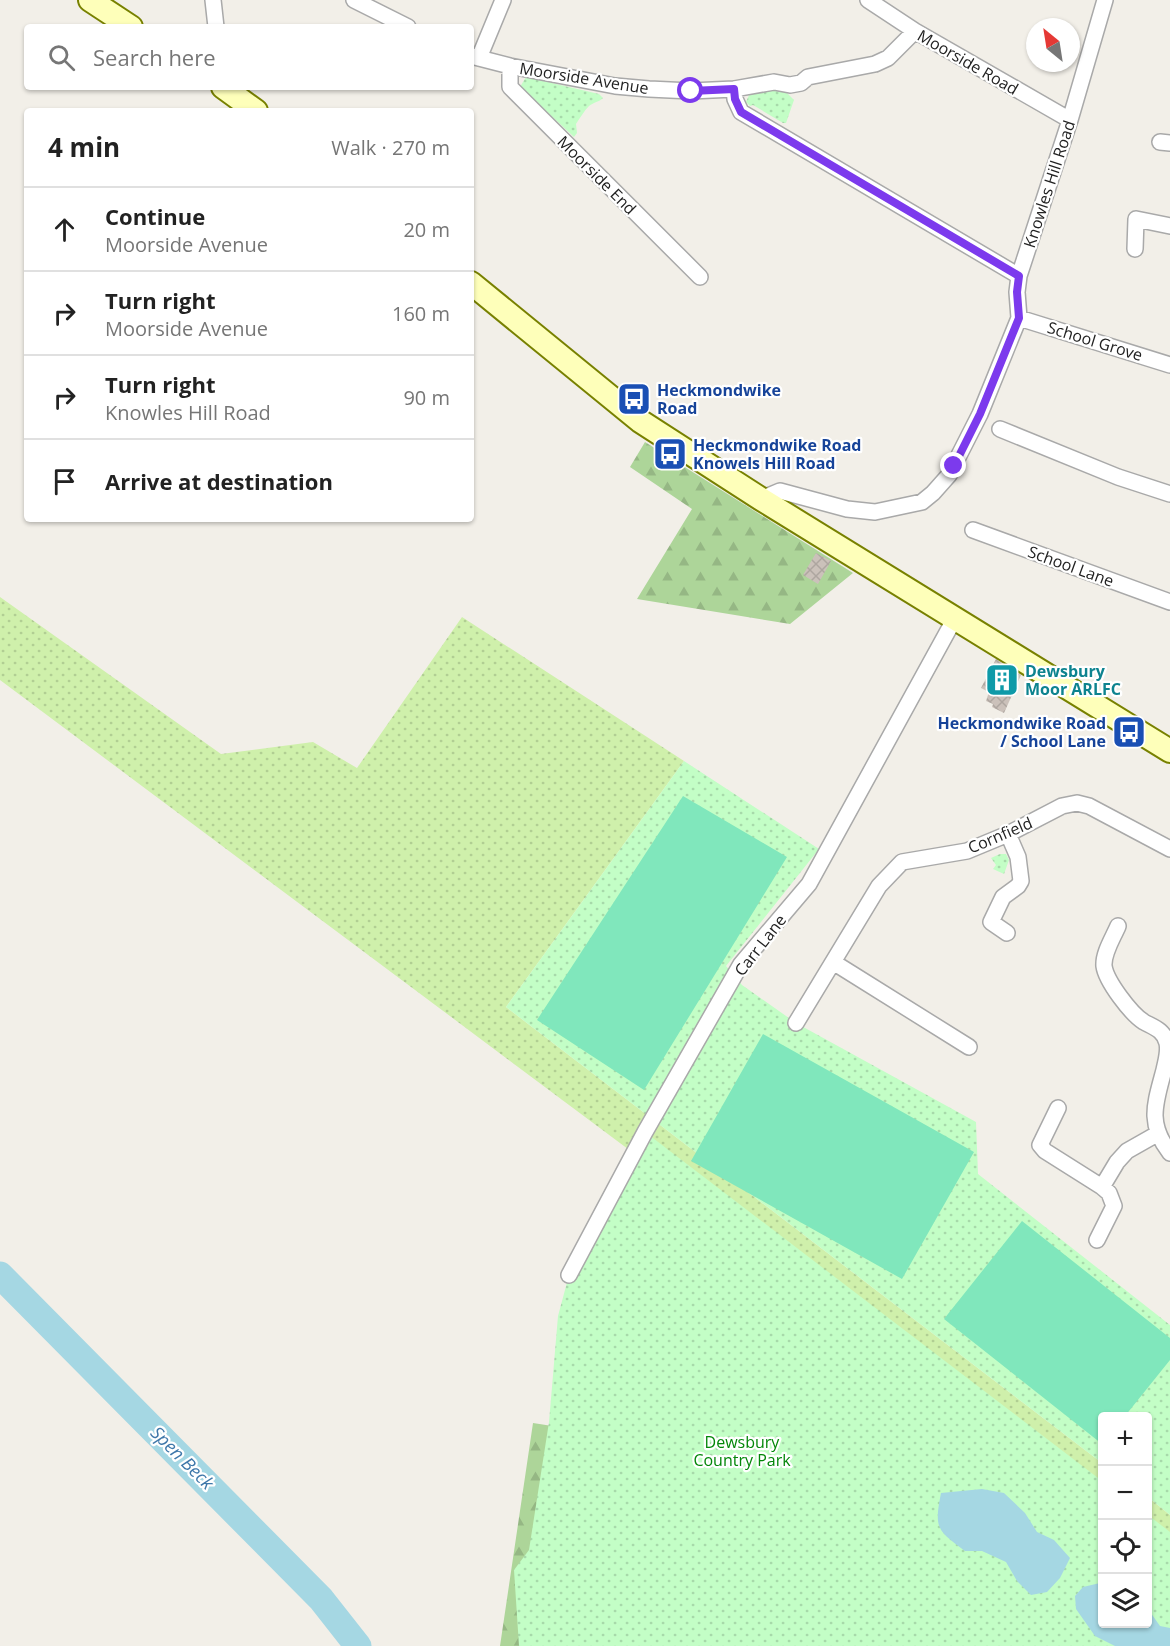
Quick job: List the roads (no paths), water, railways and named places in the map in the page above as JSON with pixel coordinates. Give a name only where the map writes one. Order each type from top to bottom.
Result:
[{"type":"main road","points":[[90,0],[126,24]]},
{"type":"main road","points":[[229,90],[252,108]]},
{"type":"main road","points":[[474,285],[640,421],[760,500],[1170,750]]},
{"type":"street","points":[[213,0],[216,24]]},
{"type":"street","points":[[354,0],[402,24]]},
{"type":"street","points":[[475,57],[503,0]]},
{"type":"street","name":"Moorside Road","points":[[868,0],[915,31],[1070,120]]},
{"type":"street","name":"Knowles Hill Road","points":[[760,500],[780,491],[847,509],[874,512],[922,502],[943,483],[980,414],[1019,318],[1017,292],[1019,276],[1070,120],[1105,0]]},
{"type":"street","name":"Moorside Avenue","points":[[475,57],[615,86],[691,91],[734,89],[774,82],[790,85],[801,83],[808,77],[875,64],[888,58],[915,31]]},
{"type":"street","name":"Moorside End","points":[[510,66],[510,87],[700,278]]},
{"type":"street","points":[[734,89],[735,99],[741,112],[1019,276]]},
{"type":"street","points":[[1135,249],[1136,219],[1170,226]]},
{"type":"street","name":"School Grove","points":[[1019,318],[1167,362]]},
{"type":"street","points":[[1000,429],[1118,477],[1170,494]]},
{"type":"street","name":"School Lane","points":[[972,530],[1170,602]]},
{"type":"street","name":"Carr Lane","points":[[569,1275],[645,1132],[741,964],[809,884],[955,618]]},
{"type":"street","name":"Cornfield","points":[[796,1023],[879,886],[902,862],[967,850],[1008,834],[1062,806],[1077,803],[1089,806],[1170,849]]},
{"type":"street","points":[[1007,933],[991,922],[1003,897],[1021,881],[1018,857],[1008,834]]},
{"type":"street","points":[[1118,926],[1105,956],[1104,965],[1107,976],[1134,1014],[1160,1031],[1166,1040],[1168,1053],[1154,1119],[1157,1134],[1170,1153]]},
{"type":"street","points":[[833,962],[969,1047]]},
{"type":"street","points":[[1058,1108],[1040,1145],[1045,1151],[1109,1193],[1114,1206],[1097,1240]]},
{"type":"street","points":[[1102,1187],[1127,1150],[1157,1134]]},
{"type":"water","points":[[982,1489],[1004,1493],[1025,1513],[1037,1532],[1054,1540],[1070,1558],[1060,1578],[1047,1592],[1031,1595],[1017,1581],[1006,1562],[982,1551],[965,1551],[943,1533],[938,1522],[941,1493]]},
{"type":"water","points":[[1098,1584],[1098,1628],[1152,1628],[1152,1615],[1160,1626],[1170,1628],[1170,1646],[1115,1646],[1095,1636],[1076,1609],[1075,1596],[1083,1587]]},
{"type":"waterway","name":"Spen Beck","points":[[0,1275],[321,1599],[358,1646]]},
{"type":"place","name":"Heckmondwike Road","points":[[634,399]]},
{"type":"place","name":"Heckmondwike Road Knowels Hill Road","points":[[670,454]]},
{"type":"place","name":"Dewsbury Moor ARLFC","points":[[1002,680]]},
{"type":"place","name":"Heckmondwike Road / School Lane","points":[[1129,732]]},
{"type":"park label","name":"Dewsbury Country Park","points":[[742,1451]]}]
